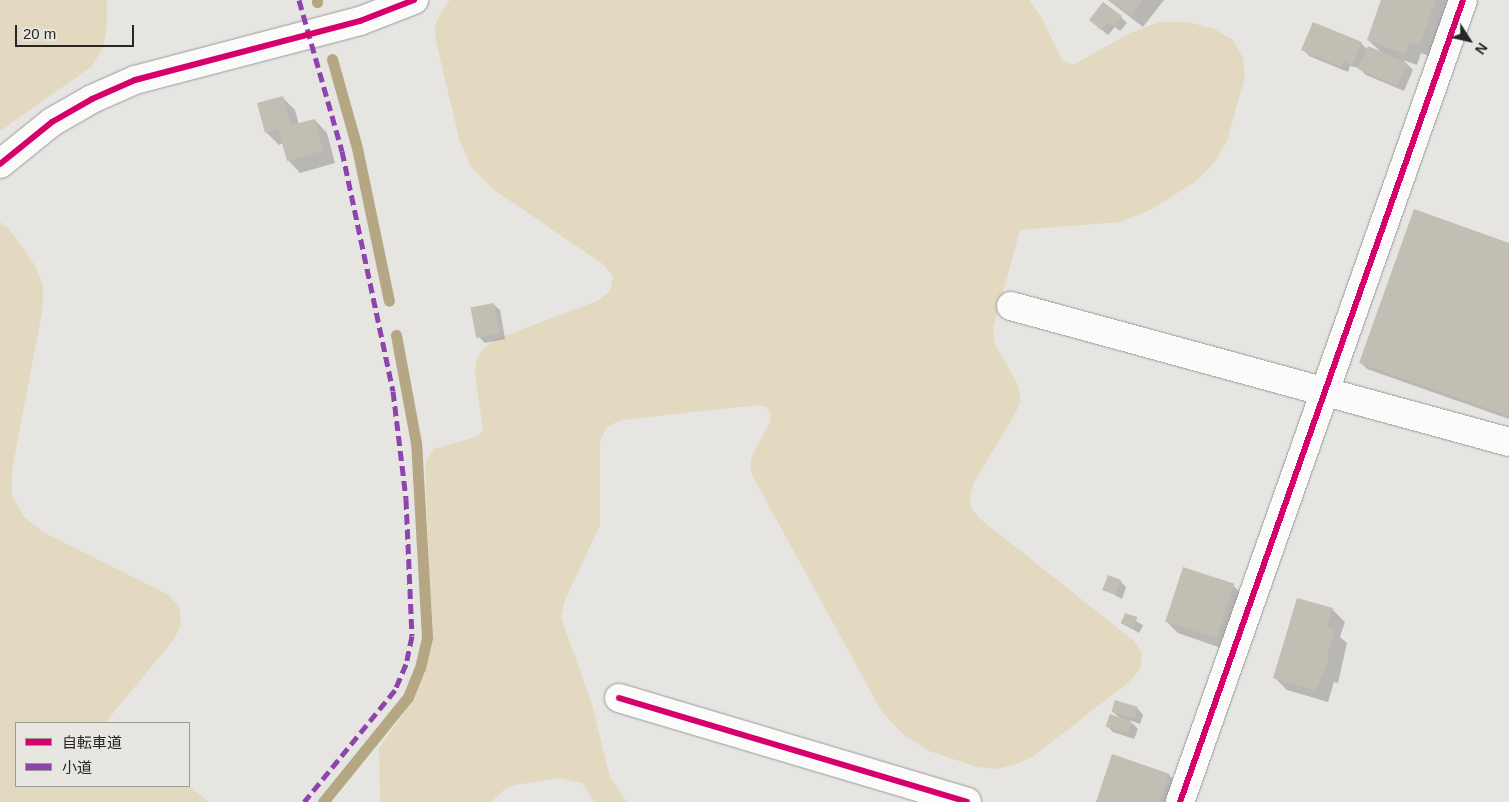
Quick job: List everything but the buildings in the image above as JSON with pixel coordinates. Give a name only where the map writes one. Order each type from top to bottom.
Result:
[{"type":"street","points":[[0,164],[52,122],[92,98],[135,80],[360,21],[414,0]]},
{"type":"street","points":[[1180,802],[1463,0]]},
{"type":"street","points":[[1011,306],[1509,442]]},
{"type":"street","points":[[619,698],[967,802]]},
{"type":"shaded area","points":[[0,0],[107,0],[107,26],[103,48],[91,67],[0,131]]},
{"type":"shaded area","points":[[450,0],[1029,0],[1042,18],[1062,60],[1073,65],[1130,33],[1160,22],[1188,22],[1214,29],[1233,40],[1243,58],[1245,77],[1227,141],[1214,163],[1195,182],[1150,210],[1120,222],[1020,230],[993,328],[995,344],[1018,385],[1021,400],[1015,414],[974,482],[970,495],[972,509],[980,519],[1133,640],[1142,653],[1140,669],[1129,682],[1032,757],[1014,765],[996,769],[977,767],[929,751],[904,735],[882,712],[753,477],[750,467],[752,456],[770,422],[771,414],[766,407],[758,405],[621,420],[606,427],[600,443],[600,525],[565,600],[561,618],[592,704],[610,777],[627,802],[594,802],[582,783],[559,778],[515,785],[505,789],[491,802],[380,802],[379,748],[413,700],[426,670],[432,638],[425,466],[428,457],[434,449],[478,436],[483,429],[475,374],[476,361],[483,349],[494,340],[597,301],[610,291],[613,276],[603,264],[494,190],[471,167],[459,139],[436,41],[435,26],[441,12]]},
{"type":"shaded area","points":[[0,222],[9,229],[34,264],[43,285],[43,307],[12,470],[12,495],[24,517],[43,532],[167,594],[179,606],[181,623],[175,638],[106,722],[15,722],[15,787],[190,786],[208,802],[0,802]]},
{"type":"waterway","points":[[332,59],[357,148],[389,301]]},
{"type":"waterway","points":[[323,802],[408,697],[420,668],[427,637],[416,443],[396,335]]},
{"type":"marked path","points":[[299,0],[342,151],[393,391],[406,499],[412,636],[406,664],[395,690],[304,802]]},
{"type":"cycle path","points":[[0,164],[52,122],[92,99],[135,80],[360,21],[414,0]]},
{"type":"cycle path","points":[[1180,802],[1463,0]]},
{"type":"cycle path","points":[[619,698],[967,802]]}]
